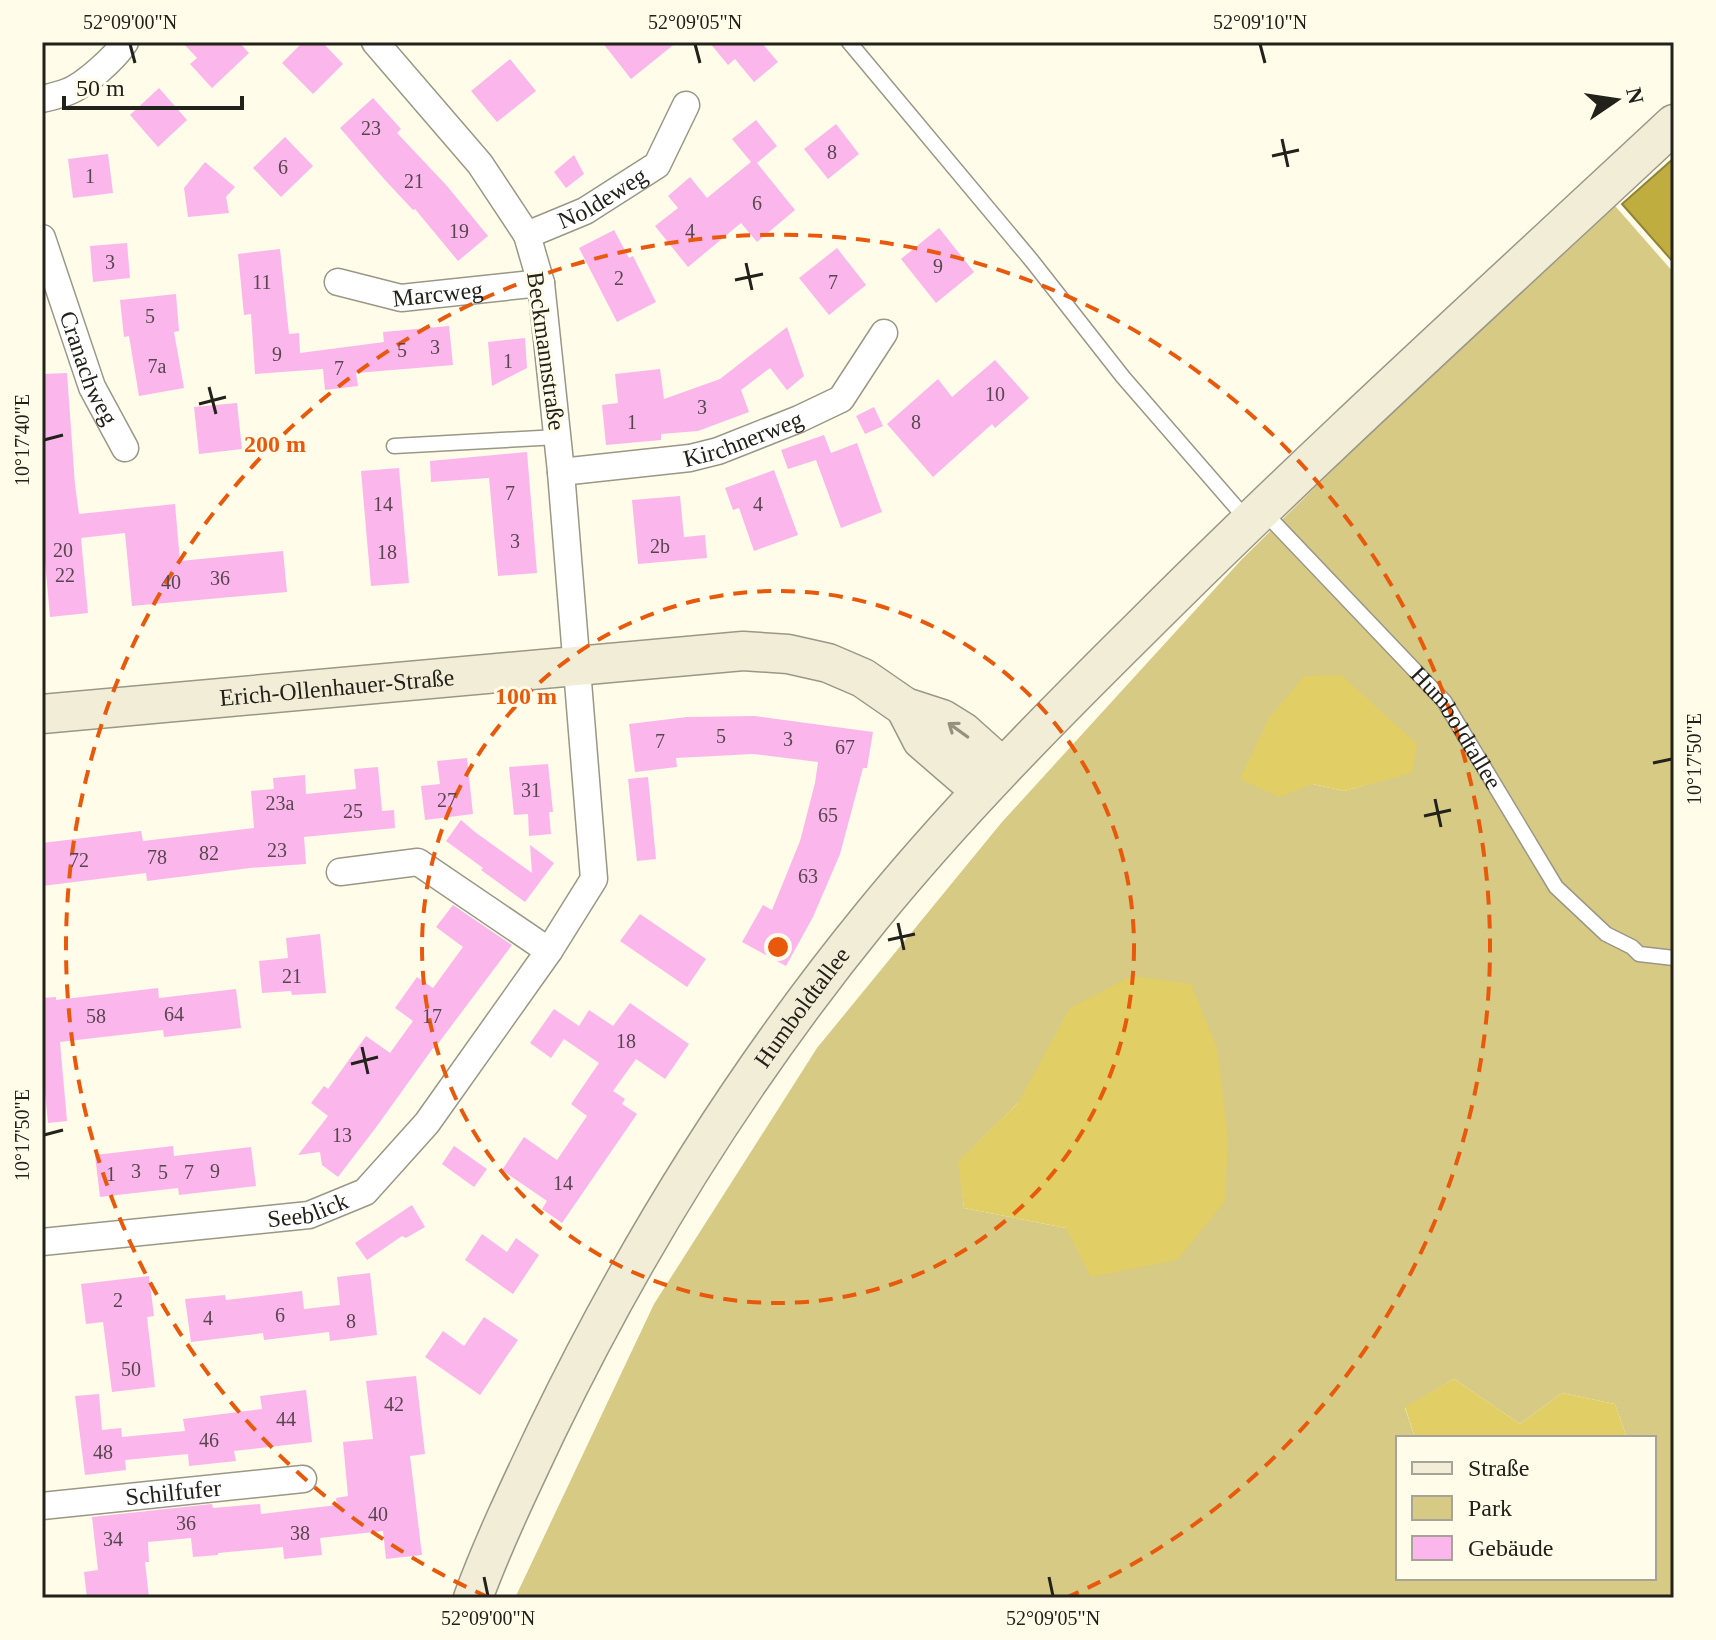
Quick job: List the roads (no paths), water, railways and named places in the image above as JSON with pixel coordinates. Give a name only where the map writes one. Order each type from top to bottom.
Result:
[{"type":"street","points":[[42,99],[70,92],[97,71],[125,42]]},
{"type":"street","name":"Beckmannstraße","points":[[375,42],[480,164],[527,235],[541,283],[578,665]]},
{"type":"street","name":"Noldeweg","points":[[527,235],[585,211],[657,165],[686,105]]},
{"type":"street","name":"Humboldtallee","points":[[473,1598],[528,1471],[580,1363],[625,1280],[708,1143],[794,1017],[870,919],[992,779],[1254,515],[1674,124]]},
{"type":"street","name":"Cranachweg","points":[[42,238],[92,387],[125,448]]},
{"type":"street","name":"Marcweg","points":[[338,282],[401,298],[541,283]]},
{"type":"street","name":"Kirchnerweg","points":[[561,472],[690,458],[718,451],[799,419],[841,399],[884,333]]},
{"type":"street","name":"Erich-Ollenhauer-Straße","points":[[42,714],[743,651],[788,654],[828,663],[863,678],[905,707],[922,740],[992,779]]},
{"type":"street","name":"Seeblick","points":[[42,1242],[309,1215],[365,1192],[427,1123],[549,951],[594,879],[578,665]]},
{"type":"street","points":[[340,872],[418,862],[549,951]]},
{"type":"street","name":"Schilfufer","points":[[42,1506],[303,1479]]},
{"type":"lane","points":[[849,42],[1032,261],[1123,377],[1254,515]]},
{"type":"lane","points":[[394,446],[558,437]]},
{"type":"lane","name":"Humboldtallee","points":[[1254,515],[1444,701],[1556,887],[1606,934],[1639,954],[1674,958]]}]
